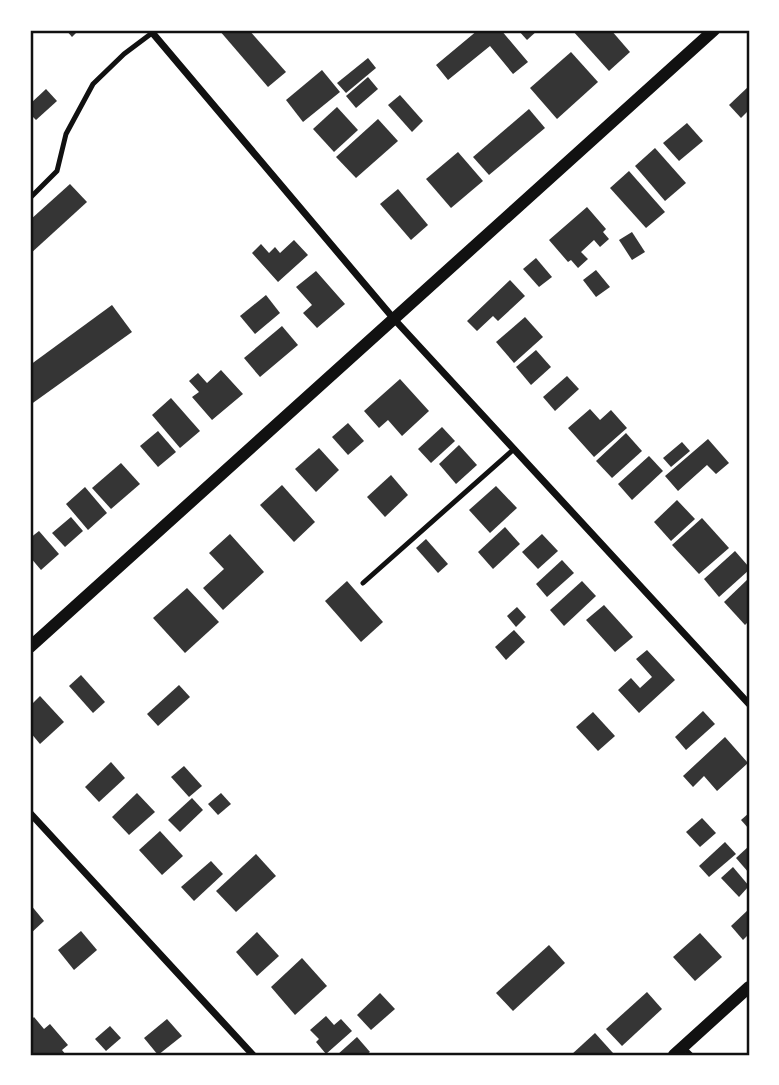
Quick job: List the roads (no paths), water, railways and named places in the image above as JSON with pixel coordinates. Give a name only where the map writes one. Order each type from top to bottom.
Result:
[{"type":"street","points":[[30,647],[714,30]]},
{"type":"street","points":[[151,31],[394,319],[749,704]]},
{"type":"street","points":[[30,813],[253,1055]]},
{"type":"street","points":[[683,1052],[749,987]]},
{"type":"lane","points":[[30,198],[57,171],[66,134],[93,84],[151,31]]},
{"type":"lane","points":[[363,583],[514,449]]}]
